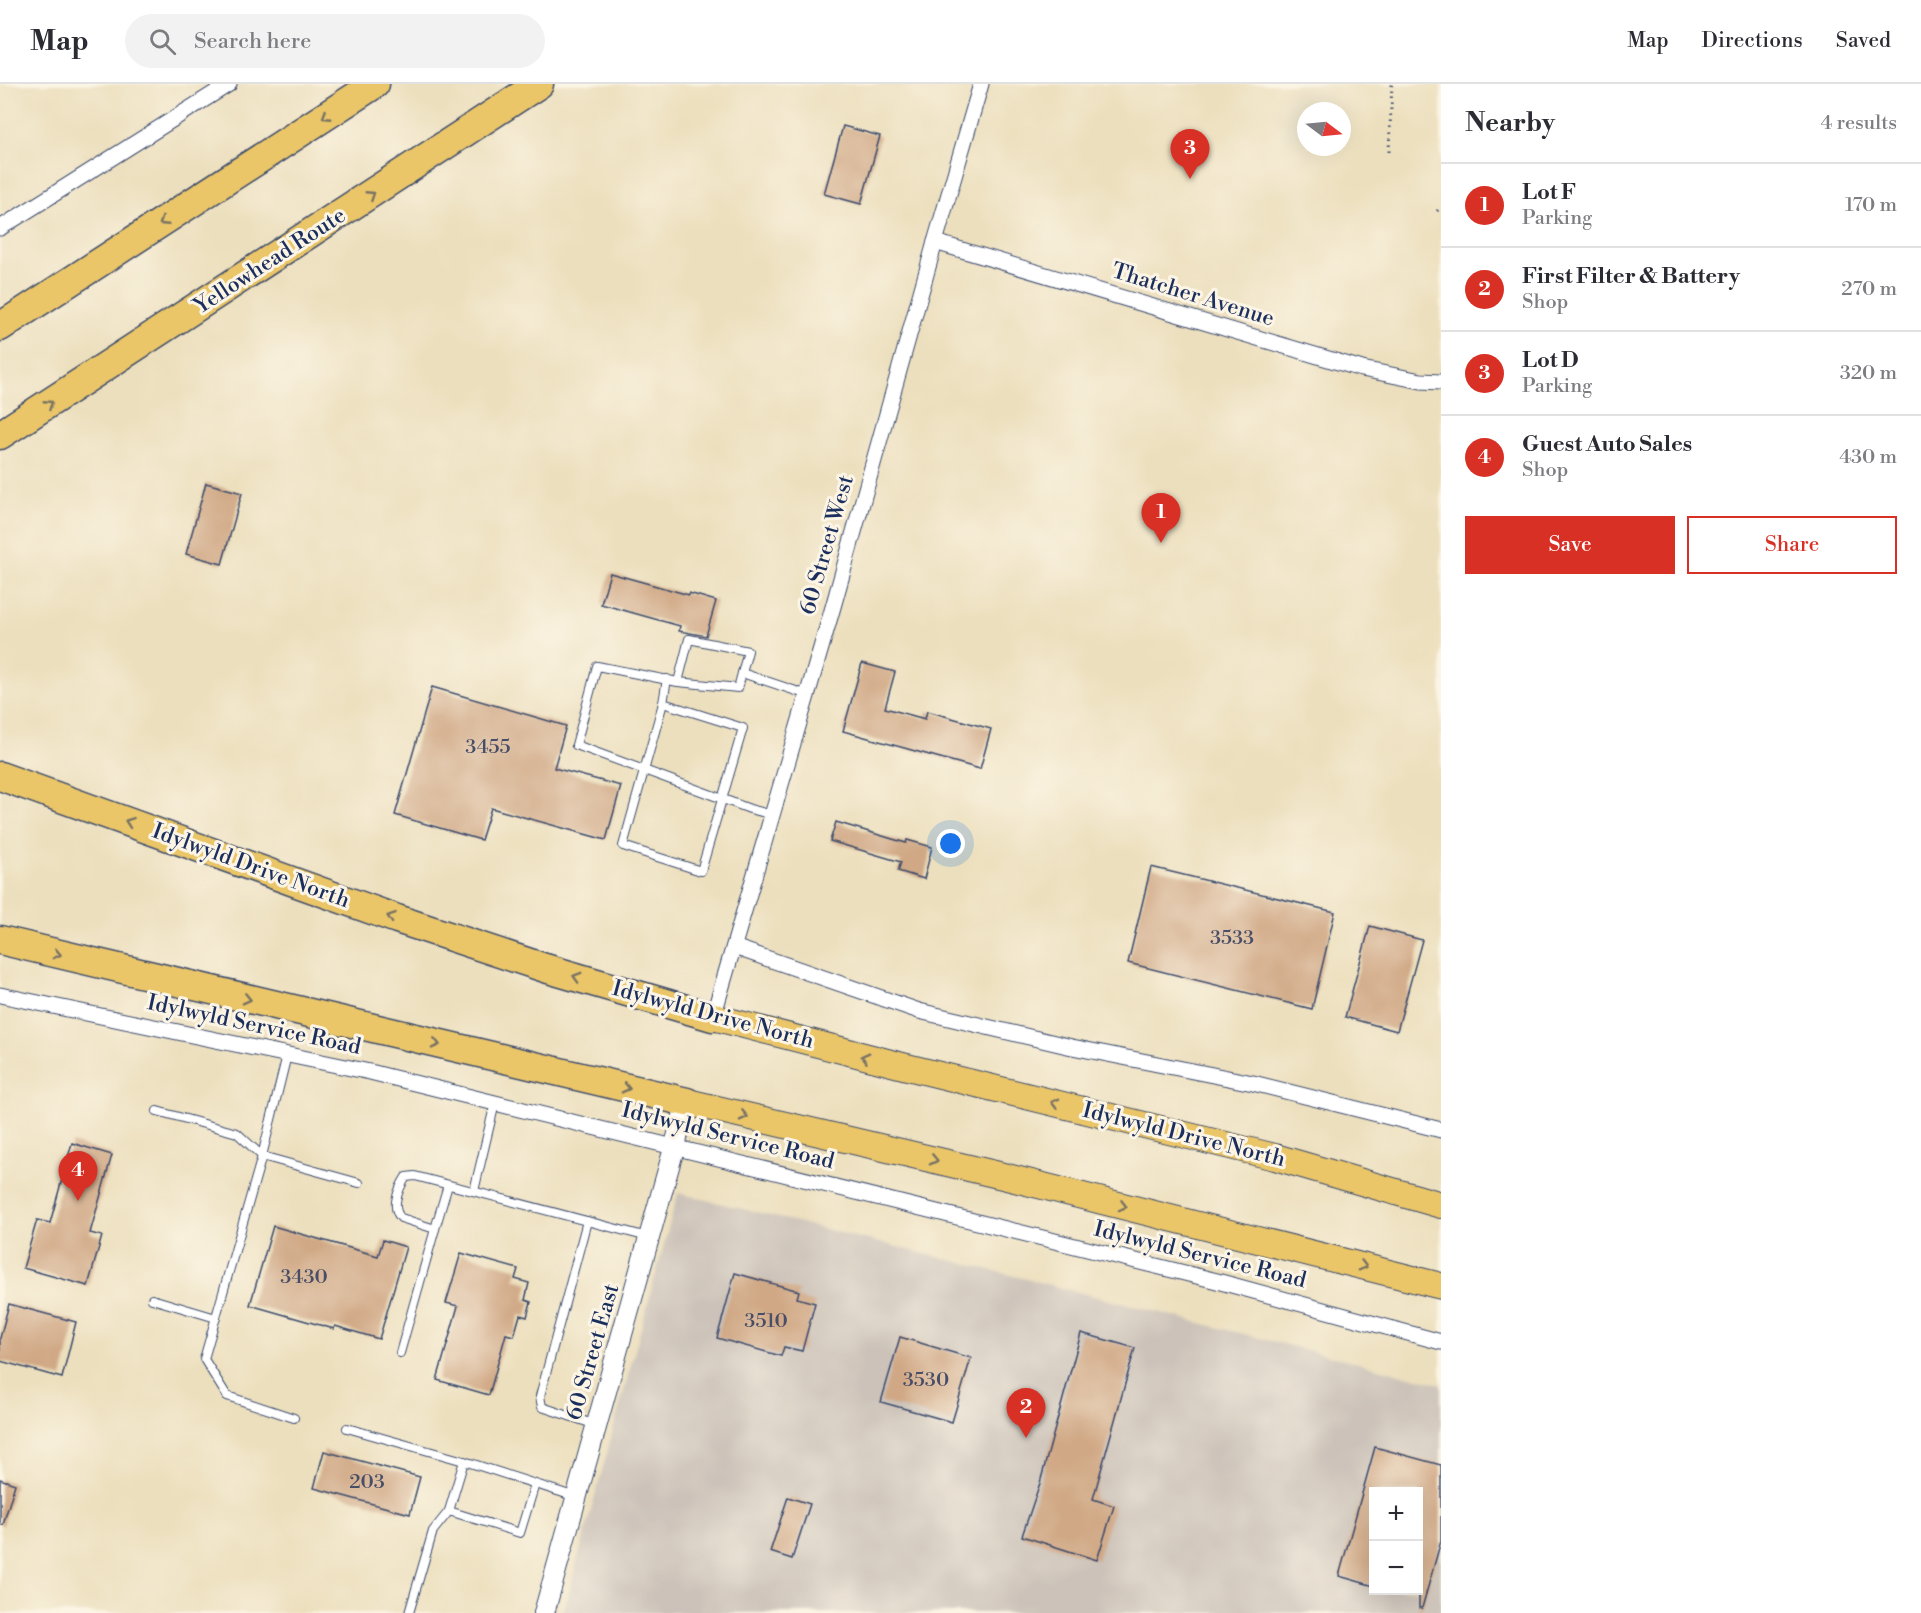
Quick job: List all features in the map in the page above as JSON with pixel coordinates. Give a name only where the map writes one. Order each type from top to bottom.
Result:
[{"type":"highway","points":[[0,327],[375,84]]},
{"type":"highway","name":"Yellowhead Route","points":[[0,435],[539,84]]},
{"type":"highway","name":"Idylwyld Drive North","points":[[0,776],[397,919],[545,968],[713,1017],[1275,1157],[1441,1205]]},
{"type":"highway","points":[[0,940],[1014,1179],[1441,1286]]},
{"type":"highway","points":[[1275,1157],[1441,1192]]},
{"type":"street","points":[[0,228],[229,84]]},
{"type":"street","name":"60 Street West","points":[[713,1017],[808,695],[981,84]]},
{"type":"street","name":"Thatcher Avenue","points":[[935,242],[1362,369],[1421,381],[1441,382]]},
{"type":"street","points":[[734,948],[919,1011],[1072,1047],[1275,1088],[1441,1130]]},
{"type":"street","name":"Idylwyld Service Road","points":[[0,995],[287,1055],[495,1103],[1217,1281],[1441,1341]]},
{"type":"street","name":"60 Street East","points":[[544,1613],[687,1102]]},
{"type":"lane","points":[[678,682],[688,639],[748,651],[738,688],[678,682],[597,666],[576,745],[773,816]]},
{"type":"lane","points":[[742,673],[808,695]]},
{"type":"lane","points":[[663,703],[743,728],[701,871],[623,846],[668,680]]},
{"type":"lane","points":[[287,1055],[262,1156],[204,1359],[227,1396],[294,1418]]},
{"type":"lane","points":[[474,1191],[495,1103]]},
{"type":"lane","points":[[157,1111],[237,1133],[262,1156],[359,1183]]},
{"type":"lane","points":[[435,1228],[401,1218],[396,1214],[395,1207],[401,1185],[406,1177],[415,1176],[649,1238]]},
{"type":"lane","points":[[400,1353],[448,1185]]},
{"type":"lane","points":[[587,1221],[540,1396],[542,1407],[597,1425]]},
{"type":"lane","points":[[152,1299],[216,1318]]},
{"type":"lane","points":[[347,1428],[464,1461],[577,1498]]},
{"type":"lane","points":[[409,1613],[433,1531],[449,1511],[464,1461]]},
{"type":"lane","points":[[449,1511],[520,1533],[535,1484]]},
{"type":"path","points":[[1389,152],[1392,84]]},
{"type":"path","points":[[1437,211],[1441,207]]},
{"type":"shaded area","points":[[678,1193],[1441,1384],[1441,1613],[563,1613]]},
{"type":"building","points":[[843,126],[880,136],[861,204],[824,194]]},
{"type":"building","points":[[206,483],[242,493],[222,564],[186,554]]},
{"type":"building","points":[[610,573],[716,601],[706,636],[679,631],[680,626],[601,604]]},
{"type":"building","points":[[862,663],[895,672],[885,708],[925,719],[927,711],[991,729],[980,769],[843,731]]},
{"type":"building","points":[[432,687],[566,726],[554,768],[621,786],[606,840],[491,808],[481,840],[395,815]]},
{"type":"building","points":[[836,822],[906,843],[907,840],[932,847],[924,879],[898,871],[901,862],[830,841]]},
{"type":"building","points":[[1151,867],[1335,912],[1312,1009],[1128,963]]},
{"type":"building","points":[[1370,926],[1422,940],[1397,1031],[1345,1017]]},
{"type":"building","points":[[72,1143],[112,1155],[90,1233],[102,1236],[88,1286],[23,1268],[37,1220],[50,1223]]},
{"type":"building","points":[[273,1226],[378,1256],[383,1240],[406,1247],[379,1339],[250,1305]]},
{"type":"building","points":[[461,1253],[518,1269],[515,1279],[529,1283],[525,1300],[531,1302],[527,1317],[520,1315],[514,1336],[506,1334],[489,1395],[437,1380],[458,1306],[446,1303]]},
{"type":"building","points":[[735,1273],[799,1291],[797,1298],[815,1303],[802,1351],[784,1347],[781,1356],[717,1338]]},
{"type":"building","points":[[9,1304],[76,1322],[62,1378],[0,1361],[0,1338]]},
{"type":"building","points":[[1081,1333],[1135,1348],[1093,1499],[1114,1506],[1097,1560],[1022,1536],[1040,1483]]},
{"type":"building","points":[[900,1337],[971,1358],[952,1422],[881,1402]]},
{"type":"building","points":[[1375,1447],[1441,1465],[1441,1541],[1422,1608],[1419,1608],[1419,1595],[1423,1595],[1423,1487],[1369,1487],[1369,1585],[1339,1576]]},
{"type":"building","points":[[324,1451],[420,1477],[410,1514],[314,1488]]},
{"type":"building","points":[[0,1479],[15,1484],[3,1525],[0,1525]]},
{"type":"building","points":[[788,1497],[810,1504],[792,1559],[770,1552]]},
{"type":"place","name":"Lot D","points":[[1190,179]]},
{"type":"place","name":"Lot F","points":[[1161,543]]},
{"type":"place","name":"Guest Auto Sales","points":[[78,1201]]},
{"type":"place","name":"First Filter & Battery","points":[[1026,1438]]}]
